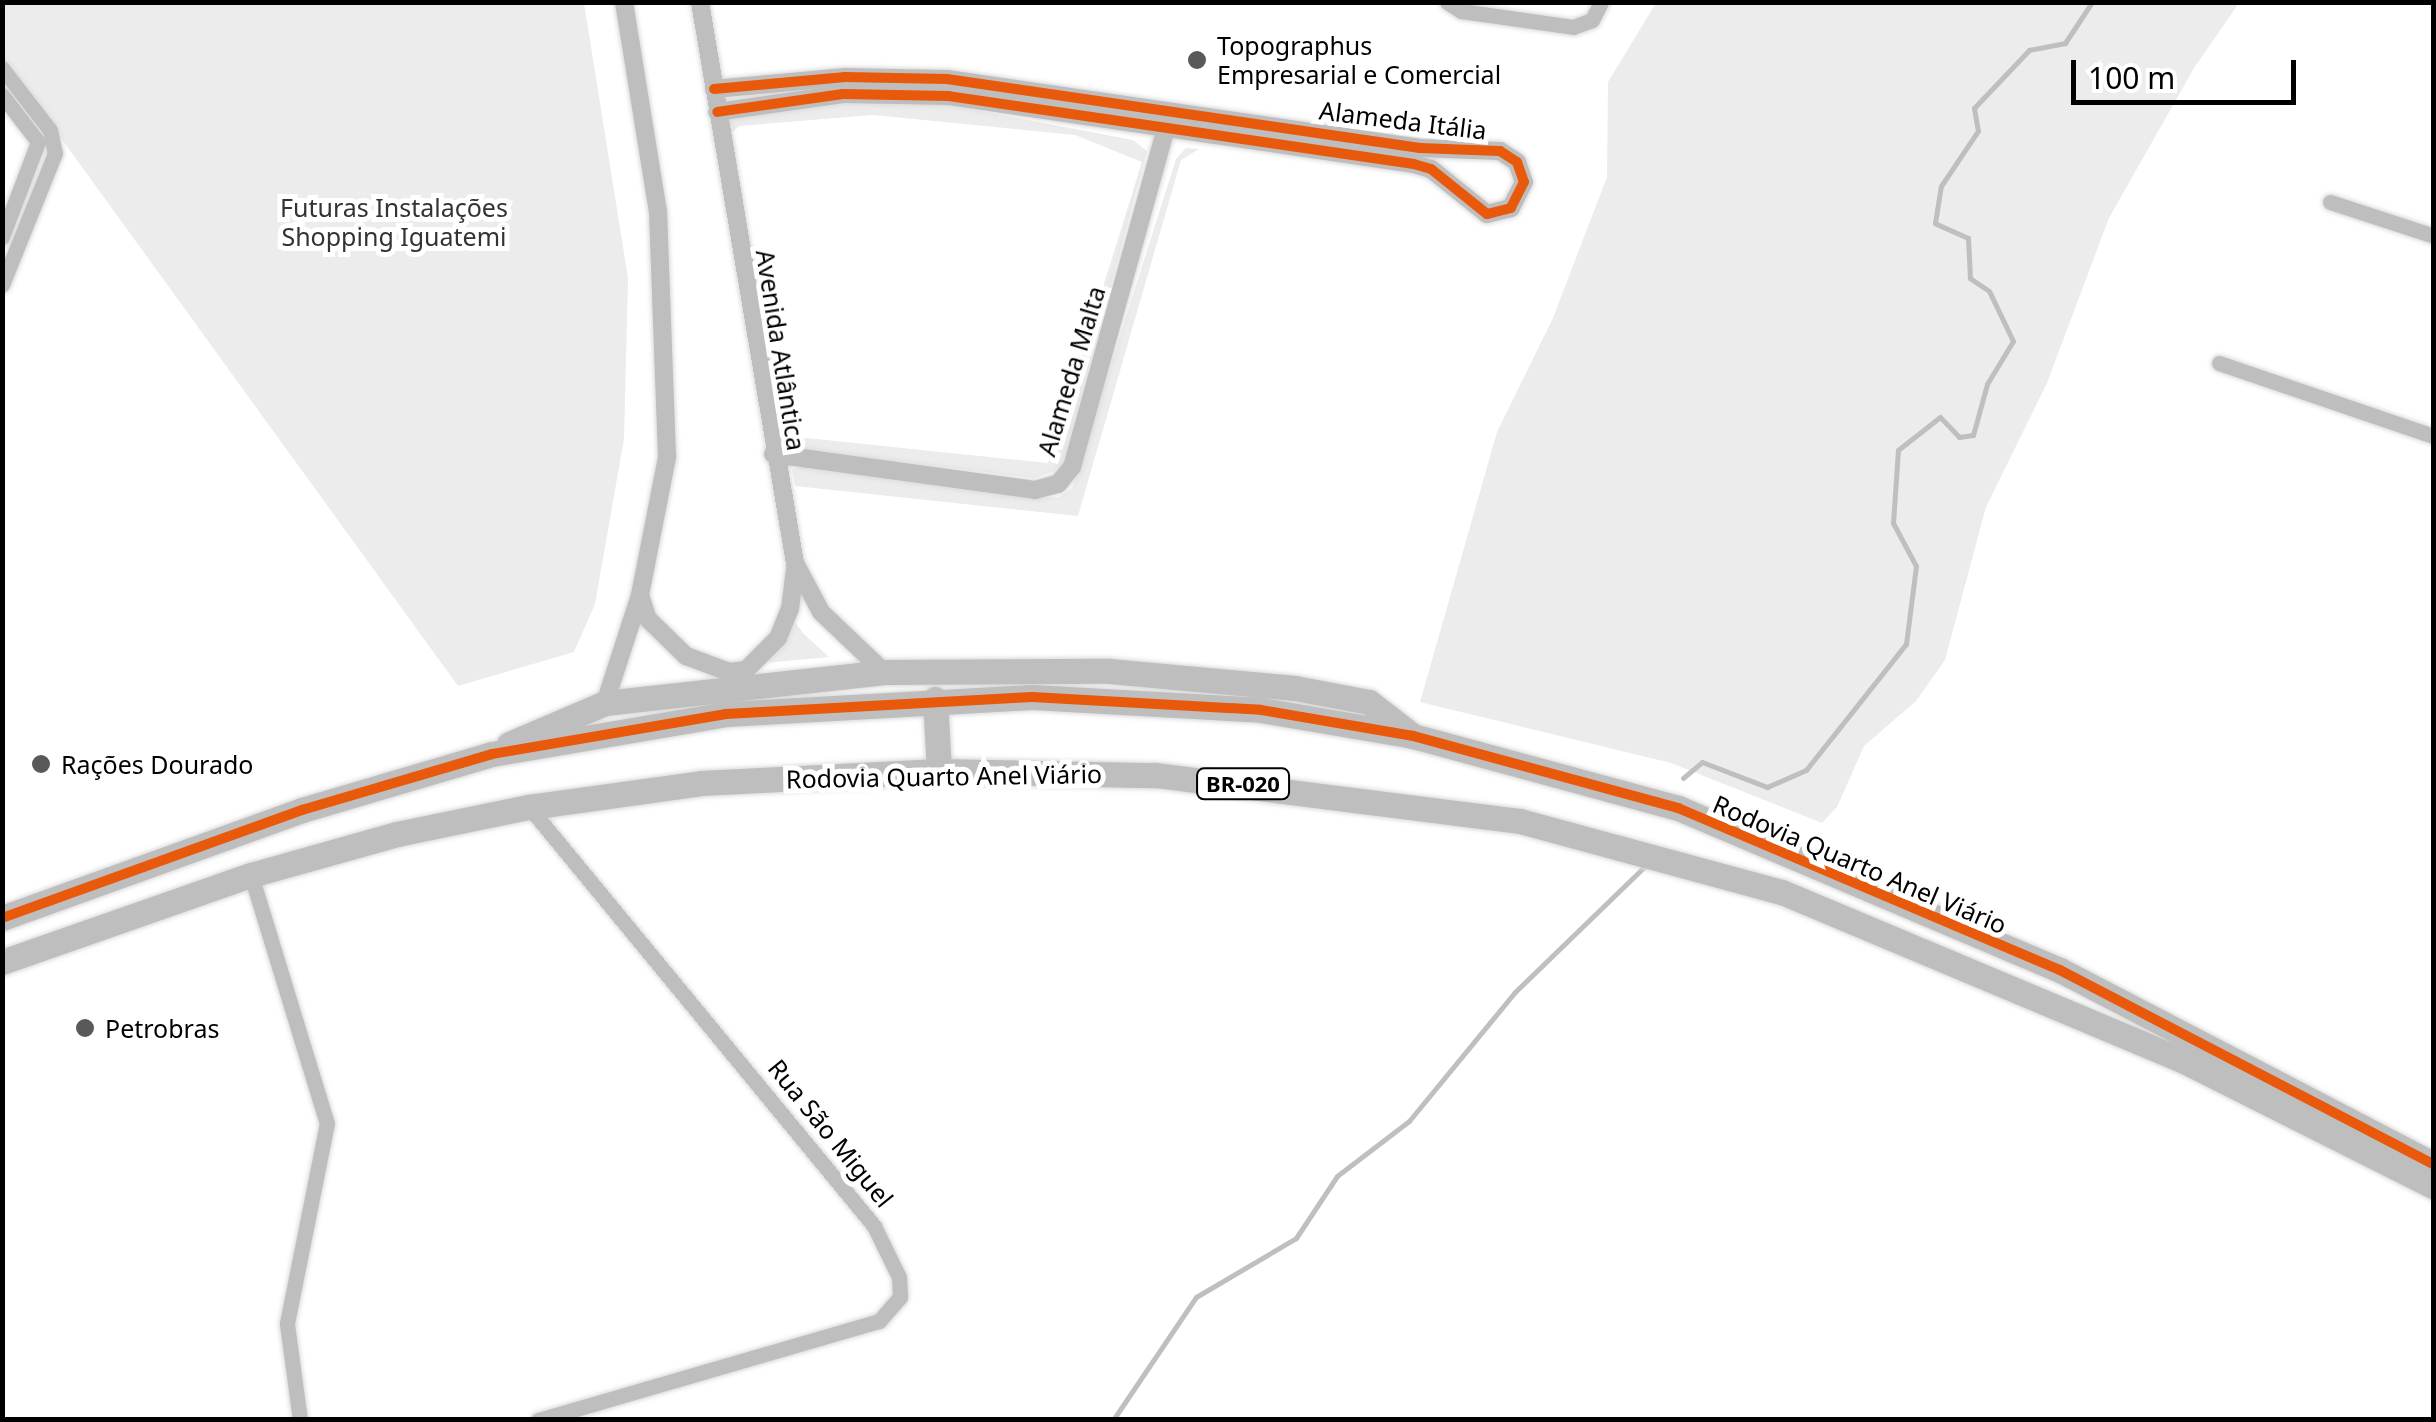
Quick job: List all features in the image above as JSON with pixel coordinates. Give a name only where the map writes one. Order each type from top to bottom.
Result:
[{"type":"highway","points":[[492,754],[604,702],[884,672],[1109,671],[1296,688],[1369,702],[1414,736]]},
{"type":"highway","name":"Rodovia Quarto Anel Viário","points":[[2,918],[302,810],[492,754],[726,714],[935,699],[1032,697],[1261,710],[1414,736],[1678,808],[2060,970],[2434,1166]]},
{"type":"highway","points":[[935,699],[939,771]]},
{"type":"highway","name":"Rodovia Quarto Anel Viário","points":[[2,962],[251,876],[397,834],[529,807],[701,783],[939,771],[1226,782],[1520,822],[1782,892],[1914,943],[2184,1061],[2434,1187]]},
{"type":"street","points":[[604,702],[640,595],[667,457],[666,336],[658,212],[624,2]]},
{"type":"street","name":"Avenida Atlântica","points":[[700,2],[772,454],[795,563],[835,630],[884,672]]},
{"type":"street","points":[[1446,2],[1461,11],[1573,28],[1592,20],[1600,2]]},
{"type":"street","points":[[2,68],[54,142],[40,201],[2,285]]},
{"type":"street","name":"Alameda Itália","points":[[714,89],[895,76],[1170,108],[1510,155],[1523,171],[1520,194],[1511,208],[1488,214],[1448,181],[1414,164],[1170,108],[890,93],[717,112]]},
{"type":"street","points":[[2,95],[38,142],[23,194],[2,237]]},
{"type":"street","name":"Alameda Malta","points":[[772,454],[1035,490],[1058,484],[1072,467],[1170,108]]},
{"type":"street","points":[[1448,181],[1460,149]]},
{"type":"street","points":[[23,194],[40,201]]},
{"type":"street","points":[[2330,202],[2434,236]]},
{"type":"street","points":[[2219,363],[2434,436]]},
{"type":"street","points":[[640,595],[656,629],[686,656],[729,672],[746,670],[778,638],[790,609],[795,563]]},
{"type":"street","name":"Rua São Miguel","points":[[529,807],[874,1226],[898,1277],[900,1297],[879,1321],[538,1420]]},
{"type":"street","points":[[251,876],[328,1123],[288,1324],[300,1420]]},
{"type":"green space","name":"Futuras Instalações Shopping Iguatemi","points":[[2,3],[584,3],[628,278],[624,439],[595,604],[574,652],[458,686],[3,58]]},
{"type":"green space","points":[[1656,3],[2239,3],[2194,68],[2109,218],[2047,383],[1986,507],[1945,660],[1916,701],[1864,746],[1837,807],[1822,823],[1671,763],[1420,702],[1497,432],[1553,318],[1607,177],[1608,82]]},
{"type":"green space","points":[[917,99],[1133,140],[1147,151],[1063,463],[1055,471],[1035,478],[798,449],[781,439],[721,119],[813,104]],"holes":[[[873,115],[1075,135],[1142,162],[1048,463],[797,437],[780,427],[732,133],[739,126]]]},
{"type":"green space","points":[[1186,148],[1199,149],[1181,160],[1078,516],[795,486],[792,470],[799,466],[1034,498],[1059,497],[1072,488],[1176,159]]},
{"type":"green space","points":[[788,613],[804,634],[829,657],[765,663]]},
{"type":"waterway","points":[[1683,778],[1702,762],[1767,787],[1806,770],[1906,644],[1916,566],[1893,523],[1898,450],[1940,417],[1959,437],[1973,435],[1987,384],[2013,341],[1989,291],[1970,278],[1968,238],[1935,223],[1941,186],[1978,131],[1974,108],[2029,50],[2065,43],[2092,2]]},
{"type":"waterway","points":[[1113,1420],[1196,1297],[1296,1238],[1337,1176],[1409,1121],[1514,993],[1643,868]]},
{"type":"cycle path","points":[[714,89],[845,77],[947,79],[1420,148],[1500,151],[1517,162],[1524,182],[1511,208],[1487,214],[1431,169],[1414,164],[949,96],[843,94],[717,112]]},
{"type":"cycle path","points":[[2,918],[302,810],[492,754],[726,714],[1032,697],[1261,710],[1413,736],[1678,808],[2060,970],[2434,1165]]},
{"type":"place","name":"Topographus Empresarial e Comercial","points":[[1197,60]]},
{"type":"place","name":"Rações Dourado","points":[[41,764]]},
{"type":"place","name":"Petrobras","points":[[85,1028]]}]
